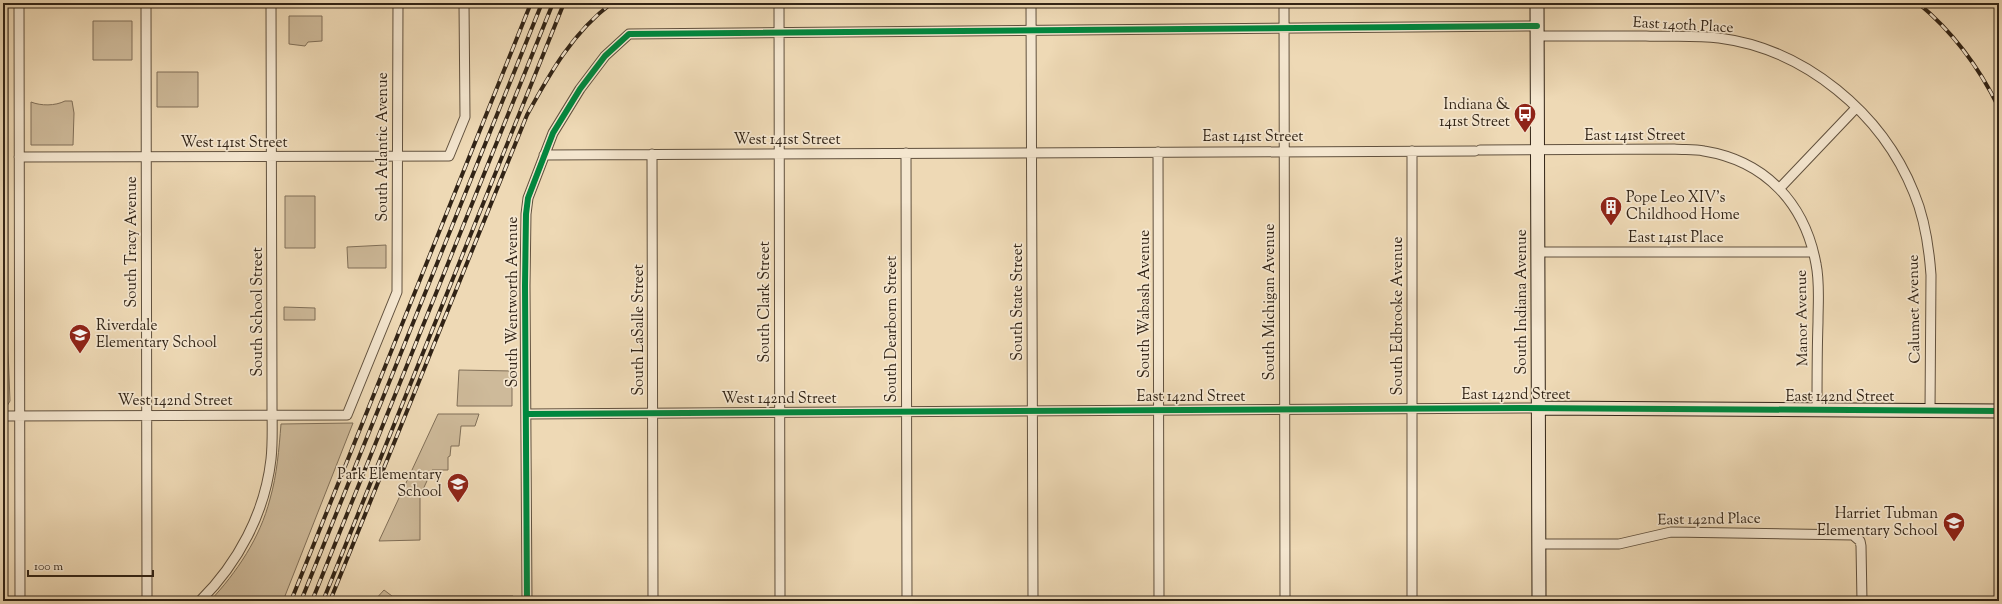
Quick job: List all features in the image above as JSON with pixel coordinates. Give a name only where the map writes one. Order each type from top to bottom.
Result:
[{"type":"main road","name":"South Indiana Avenue","points":[[1537,3],[1539,408],[1538,601]]},
{"type":"main road","name":"East 142nd Street","points":[[1539,408],[1999,411]]},
{"type":"street","points":[[19,3],[20,601]]},
{"type":"street","name":"South Tracy Avenue","points":[[146,3],[147,601]]},
{"type":"street","name":"South School Street","points":[[200,601],[212,589],[237,555],[256,517],[267,482],[271,460],[271,3]]},
{"type":"street","name":"South Atlantic Avenue","points":[[347,415],[397,292],[398,3]]},
{"type":"street","name":"West 141st Street","points":[[19,158],[449,156],[465,117],[464,3]]},
{"type":"street","name":"South Clark Street","points":[[779,3],[780,601]]},
{"type":"street","name":"South State Street","points":[[1031,3],[1033,601]]},
{"type":"street","name":"South Michigan Avenue","points":[[1284,3],[1285,601]]},
{"type":"street","name":"East 140th Place","points":[[629,34],[1474,26],[1537,31],[1719,38],[1770,51],[1812,72],[1834,87],[1856,108]]},
{"type":"street","name":"South Wentworth Avenue","points":[[527,601],[526,214],[528,198],[553,133],[580,90],[605,56],[629,34]]},
{"type":"street","points":[[1780,188],[1856,108]]},
{"type":"street","name":"Calumet Avenue","points":[[1856,108],[1875,127],[1890,148],[1914,192],[1922,216],[1930,255],[1931,275],[1930,410]]},
{"type":"street","name":"East 141st Street","points":[[1031,152],[1674,149],[1703,151],[1721,155],[1743,164],[1780,188]]},
{"type":"street","name":"South Edbrooke Avenue","points":[[1412,150],[1412,601]]},
{"type":"street","name":"West 141st Street","points":[[544,155],[1031,152]]},
{"type":"street","name":"South Wabash Avenue","points":[[1158,152],[1159,601]]},
{"type":"street","name":"South Dearborn Street","points":[[906,153],[907,601]]},
{"type":"street","name":"South LaSalle Street","points":[[652,154],[654,601]]},
{"type":"street","name":"Manor Avenue","points":[[1780,188],[1801,218],[1806,229],[1816,264],[1818,287],[1817,410]]},
{"type":"street","name":"East 141st Place","points":[[1538,252],[1813,252]]},
{"type":"street","name":"East 142nd Street","points":[[1032,410],[1539,408]]},
{"type":"street","name":"West 142nd Street","points":[[526,414],[1032,410]]},
{"type":"street","name":"West 142nd Street","points":[[3,416],[347,415]]},
{"type":"street","name":"East 142nd Place","points":[[1539,544],[1619,544],[1671,532],[1847,534],[1857,537],[1861,546],[1862,601]]},
{"type":"shaded area","points":[[3,3],[8,3],[8,350],[10,401],[7,406],[3,406]]},
{"type":"shaded area","points":[[289,16],[322,16],[322,41],[308,42],[305,46],[289,44]]},
{"type":"shaded area","points":[[93,21],[132,21],[132,60],[93,60]]},
{"type":"shaded area","points":[[157,72],[198,72],[198,107],[157,107]]},
{"type":"shaded area","points":[[72,101],[74,113],[73,145],[31,145],[31,102],[48,105]]},
{"type":"shaded area","points":[[285,196],[315,196],[315,248],[285,248]]},
{"type":"shaded area","points":[[386,245],[386,268],[348,268],[347,247]]},
{"type":"shaded area","points":[[284,307],[315,308],[315,320],[284,320]]},
{"type":"shaded area","points":[[459,370],[512,371],[512,406],[457,406]]},
{"type":"shaded area","points":[[438,414],[479,414],[475,426],[461,426],[459,446],[451,446],[450,456],[448,457],[448,470],[432,470],[420,496],[420,540],[379,541]]},
{"type":"shaded area","points":[[353,423],[283,601],[210,601],[220,590],[246,554],[254,541],[266,513],[274,481],[281,424]]},
{"type":"shaded area","points":[[384,590],[392,596],[513,596],[515,601],[374,601]]},
{"type":"railway","points":[[291,601],[531,3]]},
{"type":"railway","points":[[301,601],[542,3]]},
{"type":"railway","points":[[312,601],[553,3]]},
{"type":"railway","points":[[323,601],[564,3]]},
{"type":"railway","points":[[330,601],[527,115],[544,84],[574,40],[598,14],[612,3]]},
{"type":"railway","points":[[1918,3],[1954,38],[1974,65],[1999,108]]},
{"type":"cycle path","points":[[527,601],[525,286],[526,214],[528,198],[553,133],[580,89],[605,56],[629,34],[1537,26]]},
{"type":"cycle path","points":[[527,414],[1521,408],[1999,411]]},
{"type":"place","name":"Indiana & 141st Street","points":[[1525,134]]},
{"type":"place","name":"Pope Leo XIV's Childhood Home","points":[[1611,226]]},
{"type":"place","name":"Riverdale Elementary School","points":[[80,354]]},
{"type":"place","name":"Park Elementary School","points":[[458,504]]},
{"type":"place","name":"Harriet Tubman Elementary School","points":[[1954,542]]}]
